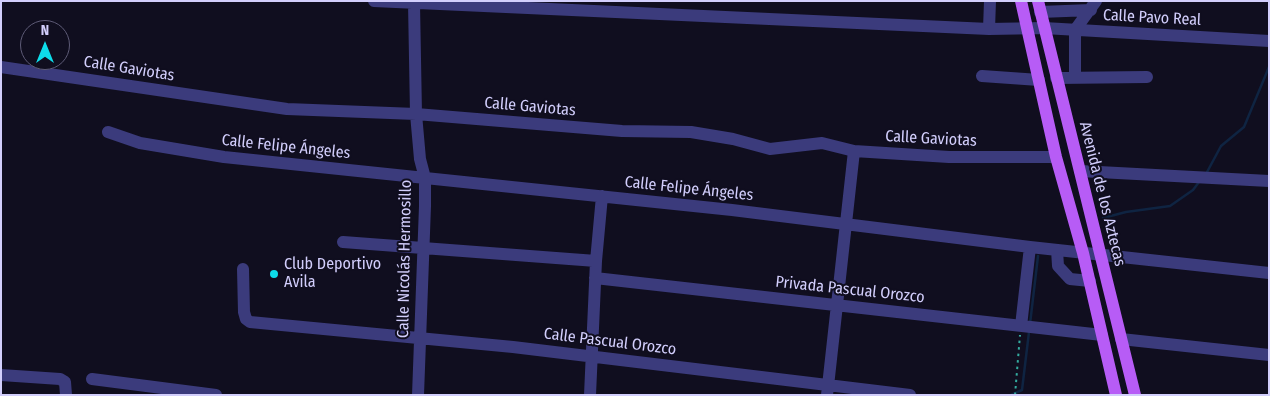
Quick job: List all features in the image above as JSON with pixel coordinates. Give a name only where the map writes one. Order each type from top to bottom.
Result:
[{"type":"main road","name":"Avenida de los Aztecas","points":[[1020,1],[1028,28],[1056,157],[1083,253],[1116,395]]},
{"type":"main road","name":"Avenida de los Aztecas","points":[[1039,6],[1135,395]]},
{"type":"street","name":"Calle Pavo Real","points":[[374,1],[989,29],[1044,28],[1269,41]]},
{"type":"street","points":[[989,29],[990,1]]},
{"type":"street","name":"Calle Nicolás Hermosillo","points":[[414,4],[416,114],[420,159],[425,178],[418,395]]},
{"type":"street","points":[[1039,6],[1093,6]]},
{"type":"street","points":[[1075,76],[1075,30],[1093,6]]},
{"type":"street","name":"Calle Gaviotas","points":[[1,67],[259,106],[330,112],[416,114],[622,131],[691,132],[733,139],[770,149],[822,143],[854,151],[949,157],[1056,157]]},
{"type":"street","points":[[982,76],[1039,80]]},
{"type":"street","points":[[1056,78],[1075,76],[1147,77]]},
{"type":"street","name":"Calle Felipe Ángeles","points":[[108,132],[140,143],[224,157],[602,196],[1269,274]]},
{"type":"street","points":[[828,390],[854,151]]},
{"type":"street","points":[[1080,172],[1269,181]]},
{"type":"street","points":[[590,395],[596,261],[602,196]]},
{"type":"street","points":[[343,242],[596,261]]},
{"type":"street","points":[[1021,326],[1030,247]]},
{"type":"street","points":[[1057,250],[1058,266],[1070,279],[1090,281]]},
{"type":"street","name":"Calle Pascual Orozco","points":[[243,268],[244,312],[246,319],[250,322],[591,356],[828,390],[910,395]]},
{"type":"street","name":"Privada Pascual Orozco","points":[[595,278],[1102,335]]},
{"type":"street","points":[[1121,339],[1269,355]]},
{"type":"street","points":[[1,375],[16,374],[60,379],[65,382],[66,395]]},
{"type":"street","points":[[92,379],[216,395]]},
{"type":"path","points":[[1015,395],[1021,326]]},
{"type":"waterway","points":[[1206,174],[1221,146],[1244,127],[1269,67]]},
{"type":"waterway","points":[[1103,218],[1126,212],[1170,206],[1193,190],[1199,182]]},
{"type":"waterway","points":[[1030,324],[1038,256]]},
{"type":"waterway","points":[[1011,395],[1022,390],[1029,332]]},
{"type":"place","name":"Club Deportivo Avila","points":[[274,274]]}]
